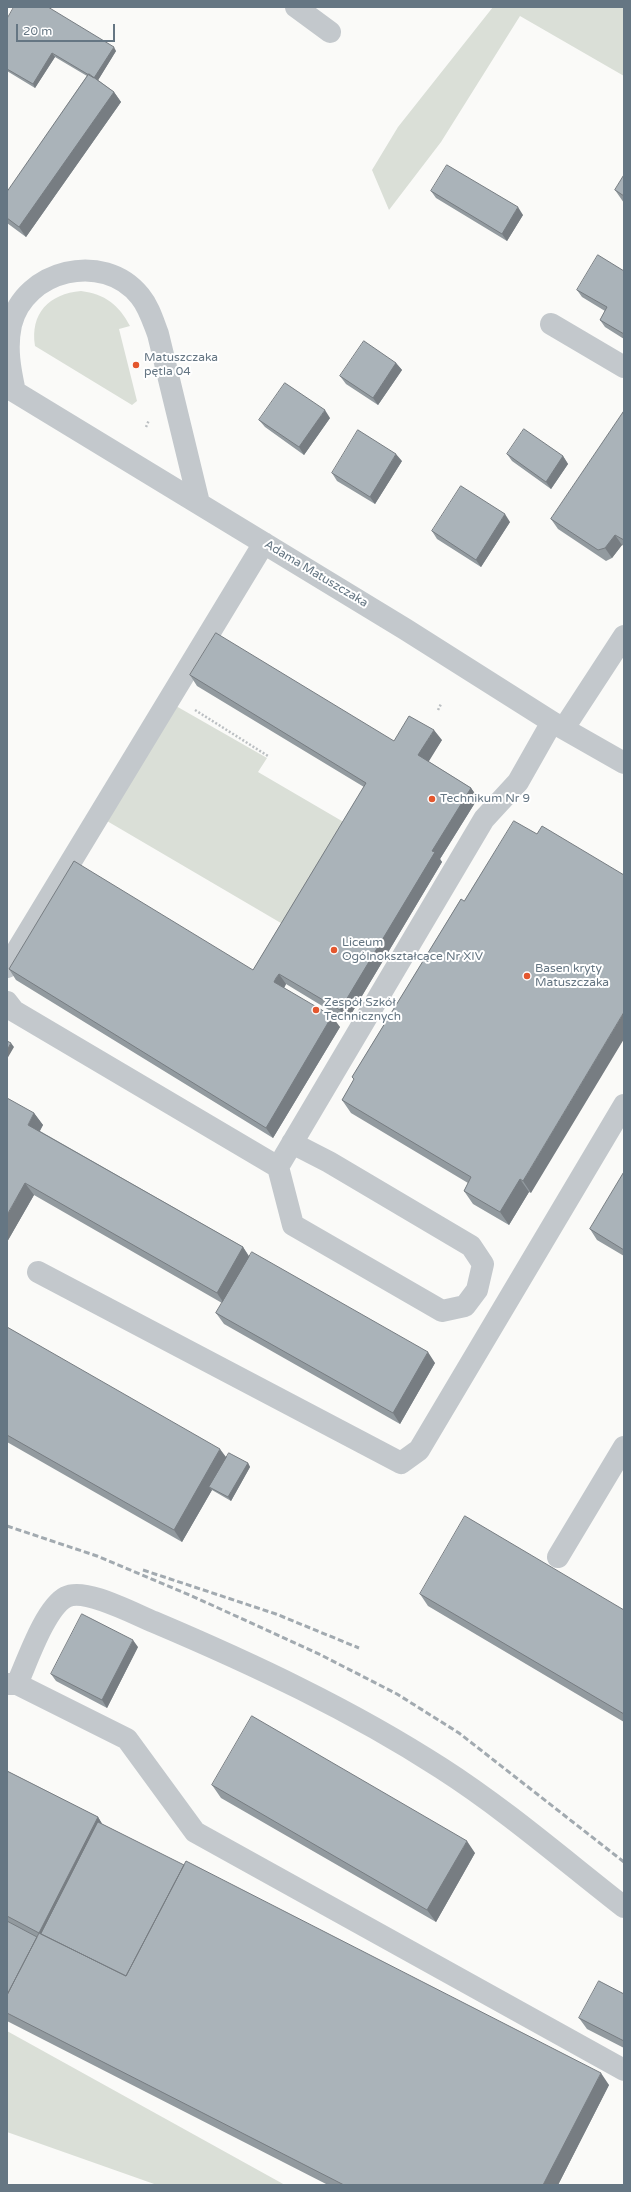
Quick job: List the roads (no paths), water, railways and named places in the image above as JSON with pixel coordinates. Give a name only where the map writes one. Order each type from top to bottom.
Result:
[{"type":"street","points":[[296,7],[330,32]]},
{"type":"street","points":[[11,389],[8,346],[11,325],[17,310],[26,295],[54,275],[72,271],[90,270],[107,274],[126,283],[139,295],[151,314],[158,334],[199,503]]},
{"type":"street","points":[[551,324],[624,367]]},
{"type":"street","name":"Adama Matuszczaka","points":[[11,389],[199,503],[558,725],[624,763]]},
{"type":"street","points":[[7,967],[264,543]]},
{"type":"street","points":[[278,1166],[484,819],[518,782],[624,636]]},
{"type":"street","points":[[7,1002],[14,1011],[278,1166],[293,1225],[442,1311],[465,1306],[477,1290],[483,1264],[471,1246],[329,1162],[292,1143]]},
{"type":"street","points":[[38,1272],[401,1464],[419,1450],[624,1105]]},
{"type":"street","points":[[558,1557],[624,1447]]},
{"type":"street","points":[[624,1907],[520,1825],[443,1770],[360,1718],[204,1644],[89,1595],[66,1596],[49,1612],[12,1684],[127,1739],[195,1832],[624,2070]]},
{"type":"railway","points":[[7,1526],[97,1556],[192,1596],[321,1655],[397,1694],[459,1733],[624,1862]]},
{"type":"railway","points":[[143,1570],[276,1614],[359,1648]]},
{"type":"place","name":"Matuszczaka pętla 04","points":[[136,365]]},
{"type":"place","name":"Technikum Nr 9","points":[[432,799]]},
{"type":"place","name":"Liceum Ogólnokształcące Nr XIV","points":[[334,950]]},
{"type":"place","name":"Basen kryty Matuszczaka","points":[[527,976]]},
{"type":"place","name":"Zespół Szkół Technicznych","points":[[316,1010]]}]
